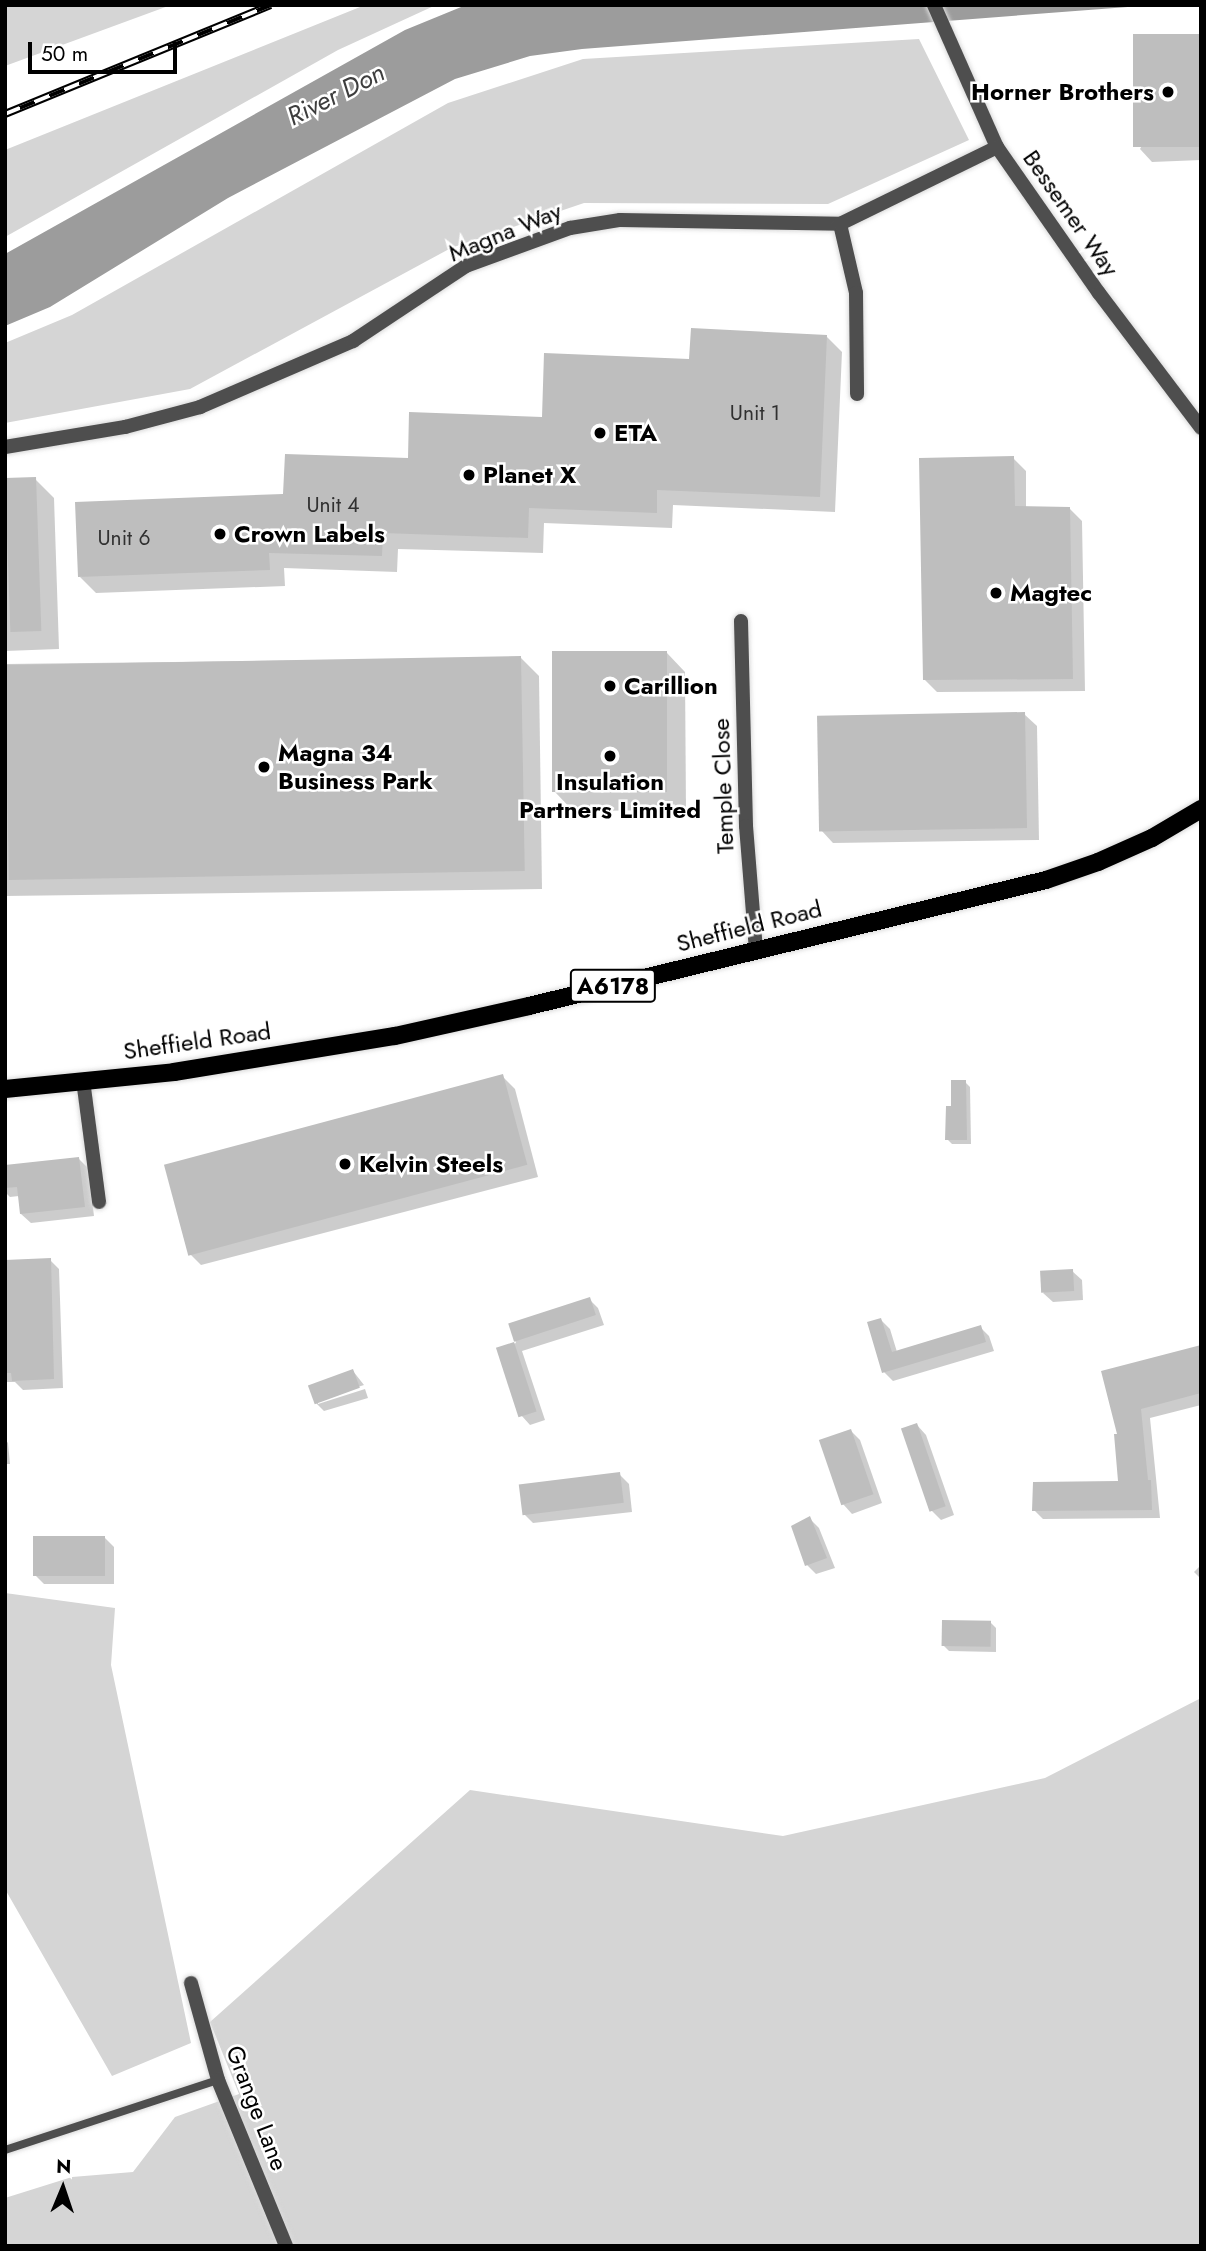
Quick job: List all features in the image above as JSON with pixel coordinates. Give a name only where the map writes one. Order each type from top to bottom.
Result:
[{"type":"main road","name":"Sheffield Road","points":[[5,1088],[174,1072],[395,1036],[529,1006],[1056,877],[1152,838],[1201,809]]},
{"type":"street","name":"Bessemer Way","points":[[934,5],[997,147],[1099,293],[1201,428]]},
{"type":"street","name":"Magna Way","points":[[5,447],[125,427],[200,407],[353,341],[466,266],[570,228],[620,220],[839,224],[997,147]]},
{"type":"street","points":[[839,224],[856,293],[857,394]]},
{"type":"street","name":"Temple Close","points":[[741,621],[746,826],[752,934],[756,949]]},
{"type":"street","points":[[83,1080],[99,1202]]},
{"type":"street","name":"Grange Lane","points":[[191,1983],[218,2080],[286,2246]]},
{"type":"lane","points":[[5,2150],[218,2080]]},
{"type":"shaded area","points":[[5,5],[171,5],[5,66]]},
{"type":"shaded area","points":[[365,5],[436,5],[338,50],[5,237],[5,150]]},
{"type":"shaded area","points":[[919,39],[969,140],[828,204],[584,203],[451,248],[190,389],[5,423],[5,343],[72,315],[448,103],[583,59]]},
{"type":"shaded area","points":[[5,1593],[115,1608],[111,1665],[191,2043],[112,2076],[5,1889]]},
{"type":"shaded area","points":[[1201,1698],[1201,2246],[5,2246],[5,2198],[72,2177],[133,2172],[175,2117],[239,2094],[210,2022],[470,1790],[783,1836],[1045,1778]]},
{"type":"water","name":"River Don","points":[[466,5],[1154,5],[582,49],[530,56],[455,79],[228,198],[50,307],[5,326],[5,254],[405,30]]},
{"type":"building","name":"Horner Brothers","points":[[1133,34],[1201,34],[1201,147],[1133,147]]},
{"type":"building","points":[[691,328],[827,335],[820,497],[657,490],[657,513],[529,508],[528,538],[383,533],[382,556],[269,553],[270,570],[78,577],[75,502],[283,494],[285,454],[408,458],[409,412],[542,417],[544,353],[689,359]]},
{"type":"building","name":"Magtec","points":[[1014,456],[1015,506],[1070,507],[1073,679],[923,680],[919,458]]},
{"type":"building","points":[[36,477],[41,631],[10,632],[5,478]]},
{"type":"building","points":[[552,651],[667,651],[667,792],[552,792]]},
{"type":"building","name":"Magna 34 Business Park","points":[[521,656],[525,871],[9,880],[5,665]]},
{"type":"building","points":[[1025,712],[1027,828],[819,832],[817,716]]},
{"type":"building","name":"Kelvin Steels","points":[[503,1074],[527,1165],[188,1256],[164,1165]]},
{"type":"building","points":[[951,1080],[966,1080],[967,1140],[945,1140],[946,1106],[951,1106]]},
{"type":"building","points":[[79,1157],[85,1207],[20,1214],[17,1187],[5,1188],[5,1165]]},
{"type":"building","points":[[51,1258],[54,1379],[12,1381],[11,1373],[5,1373],[5,1260]]},
{"type":"building","points":[[1073,1269],[1074,1291],[1041,1293],[1040,1271]]},
{"type":"building","points":[[590,1297],[596,1315],[514,1342],[508,1324]]},
{"type":"building","points":[[881,1318],[892,1352],[981,1325],[986,1342],[882,1373],[867,1322]]},
{"type":"building","points":[[514,1342],[537,1411],[518,1417],[496,1348]]},
{"type":"building","points":[[1201,1345],[1201,1393],[1141,1409],[1148,1480],[1151,1480],[1152,1510],[1032,1511],[1033,1482],[1118,1481],[1114,1434],[1117,1434],[1101,1371]]},
{"type":"building","points":[[353,1369],[360,1388],[315,1404],[308,1385]]},
{"type":"building","points":[[917,1423],[946,1506],[930,1512],[901,1429]]},
{"type":"building","points":[[851,1429],[873,1494],[841,1505],[819,1440]]},
{"type":"building","points":[[620,1472],[624,1503],[523,1515],[519,1484]]},
{"type":"building","points":[[810,1516],[827,1558],[805,1566],[791,1526]]},
{"type":"building","points":[[33,1536],[105,1536],[105,1576],[33,1576]]},
{"type":"building","points":[[942,1620],[991,1621],[991,1647],[942,1646]]},
{"type":"railway","points":[[5,114],[271,5]]},
{"type":"place","name":"Horner Brothers","points":[[1168,92]]},
{"type":"place","name":"ETA","points":[[600,433]]},
{"type":"place","name":"Planet X","points":[[469,475]]},
{"type":"place","name":"Crown Labels","points":[[220,534]]},
{"type":"place","name":"Magtec","points":[[996,593]]},
{"type":"place","name":"Carillion","points":[[610,686]]},
{"type":"place","name":"Insulation Partners Limited","points":[[610,756]]},
{"type":"place","name":"Magna 34 Business Park","points":[[264,767]]},
{"type":"place","name":"Kelvin Steels","points":[[345,1164]]}]
